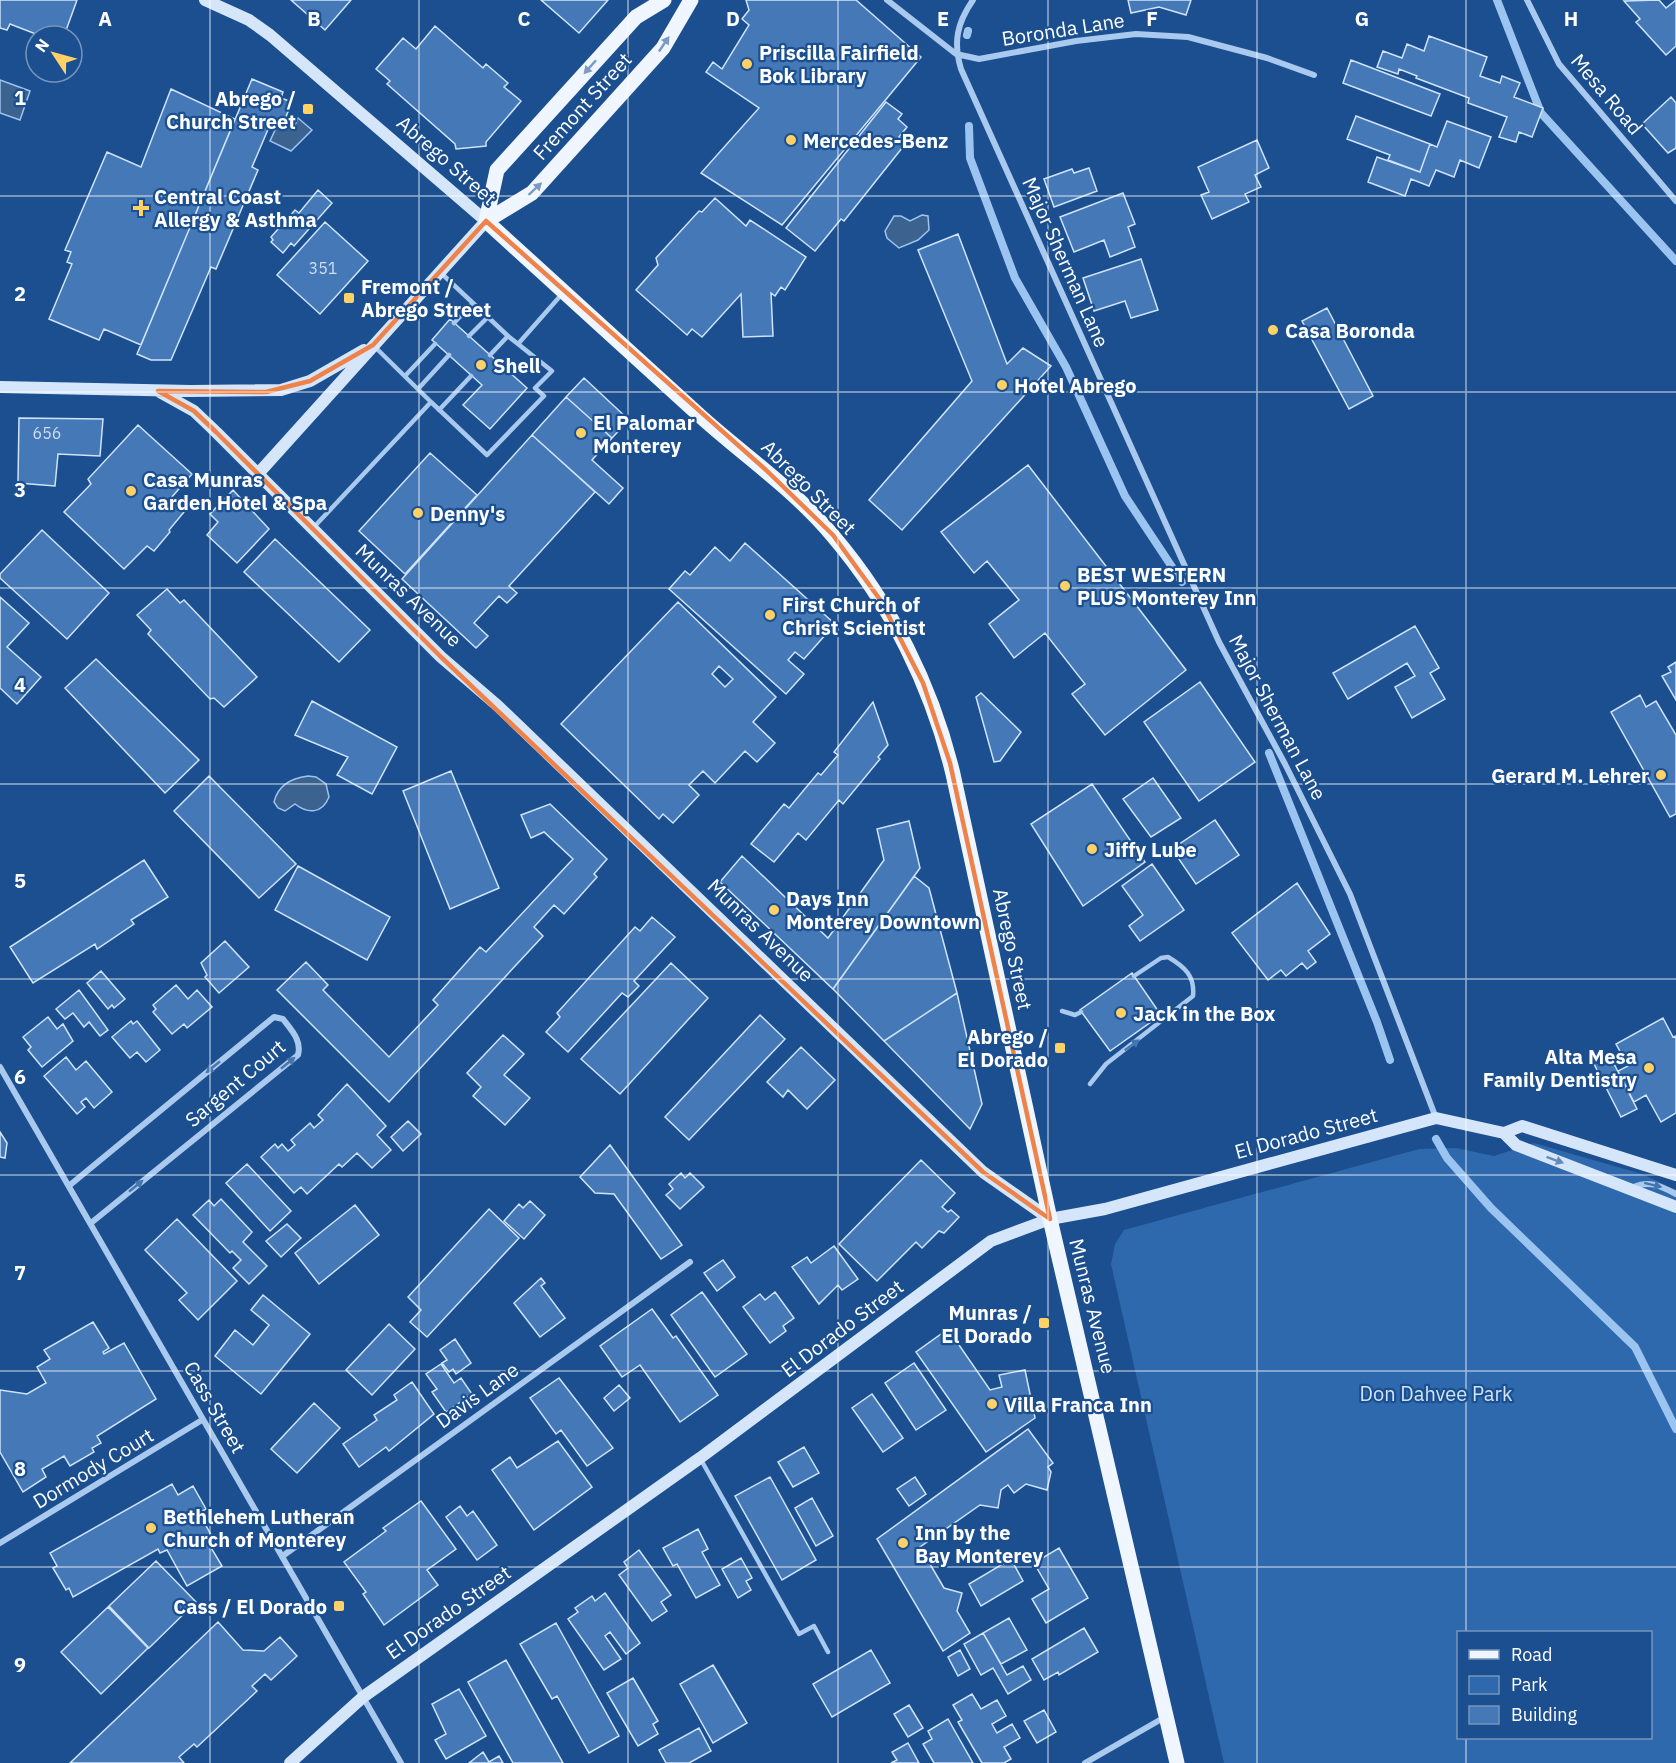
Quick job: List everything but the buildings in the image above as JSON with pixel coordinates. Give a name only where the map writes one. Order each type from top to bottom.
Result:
[{"type":"main road","name":"Fremont Street","points":[[486,221],[497,170],[636,17],[664,0]]},
{"type":"main road","name":"Fremont Street","points":[[486,221],[532,193],[663,48],[691,0]]},
{"type":"main road","name":"Abrego Street","points":[[486,221],[710,425],[766,470],[833,535],[881,601],[936,711],[950,763],[1050,1219]]},
{"type":"main road","name":"Munras Avenue","points":[[1050,1219],[1177,1763]]},
{"type":"street","name":"Abrego Street","points":[[205,0],[249,20],[270,35],[486,221]]},
{"type":"street","points":[[887,0],[956,54]]},
{"type":"street","points":[[956,54],[959,24],[973,0]]},
{"type":"street","name":"Mesa Road","points":[[1527,0],[1559,64],[1676,201]]},
{"type":"street","name":"Boronda Lane","points":[[956,54],[979,58],[1076,41],[1136,34],[1188,37],[1268,58],[1314,75]]},
{"type":"street","name":"Major Sherman Lane","points":[[956,54],[965,79],[1219,642],[1285,764],[1350,894],[1436,1118]]},
{"type":"street","name":"Fremont Street","points":[[257,475],[486,221]]},
{"type":"street","name":"Fremont Street","points":[[158,391],[281,390],[310,381],[373,345]]},
{"type":"street","name":"Munras Avenue","points":[[0,387],[158,391],[194,411],[441,657],[498,706],[983,1172],[1050,1219]]},
{"type":"street","name":"Sargent Court","points":[[70,1185],[274,1017],[283,1019],[295,1035],[300,1047],[298,1055],[91,1223]]},
{"type":"street","name":"Cass Street","points":[[0,1066],[70,1185],[202,1420],[284,1555],[401,1763]]},
{"type":"street","name":"El Dorado Street","points":[[290,1763],[363,1697],[700,1458],[991,1241],[1050,1219],[1105,1209],[1436,1118],[1504,1133],[1516,1145],[1676,1207]]},
{"type":"street","name":"El Dorado Street","points":[[1504,1133],[1522,1126],[1676,1175]]},
{"type":"street","points":[[1630,1188],[1644,1182],[1653,1183],[1676,1194]]},
{"type":"street","name":"Davis Lane","points":[[284,1555],[690,1262]]},
{"type":"street","name":"Dormody Court","points":[[0,1543],[202,1420]]},
{"type":"street","points":[[1085,1763],[1166,1716]]},
{"type":"lane","points":[[373,345],[487,455],[544,396],[535,388],[552,371],[508,336],[440,272]]},
{"type":"lane","points":[[518,344],[564,291]]},
{"type":"lane","points":[[454,323],[473,303]]},
{"type":"lane","points":[[469,336],[488,317]]},
{"type":"lane","points":[[490,355],[508,336]]},
{"type":"lane","points":[[405,376],[435,344]]},
{"type":"lane","points":[[418,389],[449,355]]},
{"type":"lane","points":[[440,410],[471,376]]},
{"type":"lane","points":[[312,529],[431,402]]},
{"type":"lane","points":[[1090,1084],[1106,1064],[1193,996],[1194,984],[1190,974],[1168,957],[1161,958],[1134,976]]},
{"type":"lane","points":[[1062,1011],[1075,1015],[1081,1012]]},
{"type":"lane","points":[[700,1458],[799,1634],[814,1626],[828,1652]]},
{"type":"highlighted area","points":[[486,221],[766,470],[833,535],[881,601],[923,683],[950,763],[1050,1219],[983,1172],[441,657],[194,411],[158,391],[266,392],[310,381],[373,345]]},
{"type":"green space","name":"Don Dahvee Park","points":[[1534,1143],[1642,1174],[1676,1190],[1676,1763],[1224,1763],[1111,1264],[1115,1244],[1124,1230],[1419,1149],[1456,1148],[1494,1156]]},
{"type":"shaded area","points":[[0,80],[30,91],[20,120],[0,113]]},
{"type":"shaded area","points":[[298,118],[312,130],[291,151],[270,141],[278,124],[293,130]]},
{"type":"shaded area","points":[[922,215],[928,216],[929,230],[918,240],[899,248],[887,238],[885,231],[894,216],[901,216],[910,221]]},
{"type":"shaded area","points":[[308,776],[316,777],[326,784],[329,797],[323,807],[314,811],[305,810],[295,804],[285,811],[278,808],[274,802],[282,787],[291,781]]},
{"type":"waterway","points":[[1497,0],[1541,113],[1676,261]]},
{"type":"waterway","points":[[967,35],[968,31]]},
{"type":"waterway","points":[[969,126],[970,158],[1015,278],[1066,367],[1125,496],[1182,582]]},
{"type":"waterway","points":[[1269,753],[1377,1022],[1390,1060]]},
{"type":"waterway","points":[[1436,1139],[1447,1158],[1491,1208],[1635,1347],[1676,1429]]},
{"type":"place","name":"Priscilla Fairfield Bok Library","points":[[747,64]]},
{"type":"place","name":"Abrego / Church Street","points":[[308,109]]},
{"type":"place","name":"Mercedes-Benz","points":[[791,140]]},
{"type":"place","name":"Central Coast Allergy & Asthma","points":[[141,208]]},
{"type":"place","name":"Fremont / Abrego Street","points":[[349,298]]},
{"type":"place","name":"Casa Boronda","points":[[1273,330]]},
{"type":"place","name":"Shell","points":[[481,365]]},
{"type":"place","name":"Hotel Abrego","points":[[1002,385]]},
{"type":"place","name":"El Palomar Monterey","points":[[581,433]]},
{"type":"place","name":"Casa Munras Garden Hotel & Spa","points":[[131,491]]},
{"type":"place","name":"Denny's","points":[[418,513]]},
{"type":"place","name":"BEST WESTERN PLUS Monterey Inn","points":[[1065,586]]},
{"type":"place","name":"First Church of Christ Scientist","points":[[770,615]]},
{"type":"place","name":"Gerard M. Lehrer","points":[[1661,775]]},
{"type":"place","name":"Jiffy Lube","points":[[1092,849]]},
{"type":"place","name":"Days Inn Monterey Downtown","points":[[774,910]]},
{"type":"place","name":"Jack in the Box","points":[[1121,1013]]},
{"type":"place","name":"Abrego / El Dorado","points":[[1060,1048]]},
{"type":"place","name":"Alta Mesa Family Dentistry","points":[[1649,1068]]},
{"type":"place","name":"Munras / El Dorado","points":[[1044,1323]]},
{"type":"place","name":"Villa Franca Inn","points":[[992,1404]]},
{"type":"place","name":"Bethlehem Lutheran Church of Monterey","points":[[151,1528]]},
{"type":"place","name":"Inn by the Bay Monterey","points":[[903,1543]]},
{"type":"place","name":"Cass / El Dorado","points":[[339,1606]]}]
